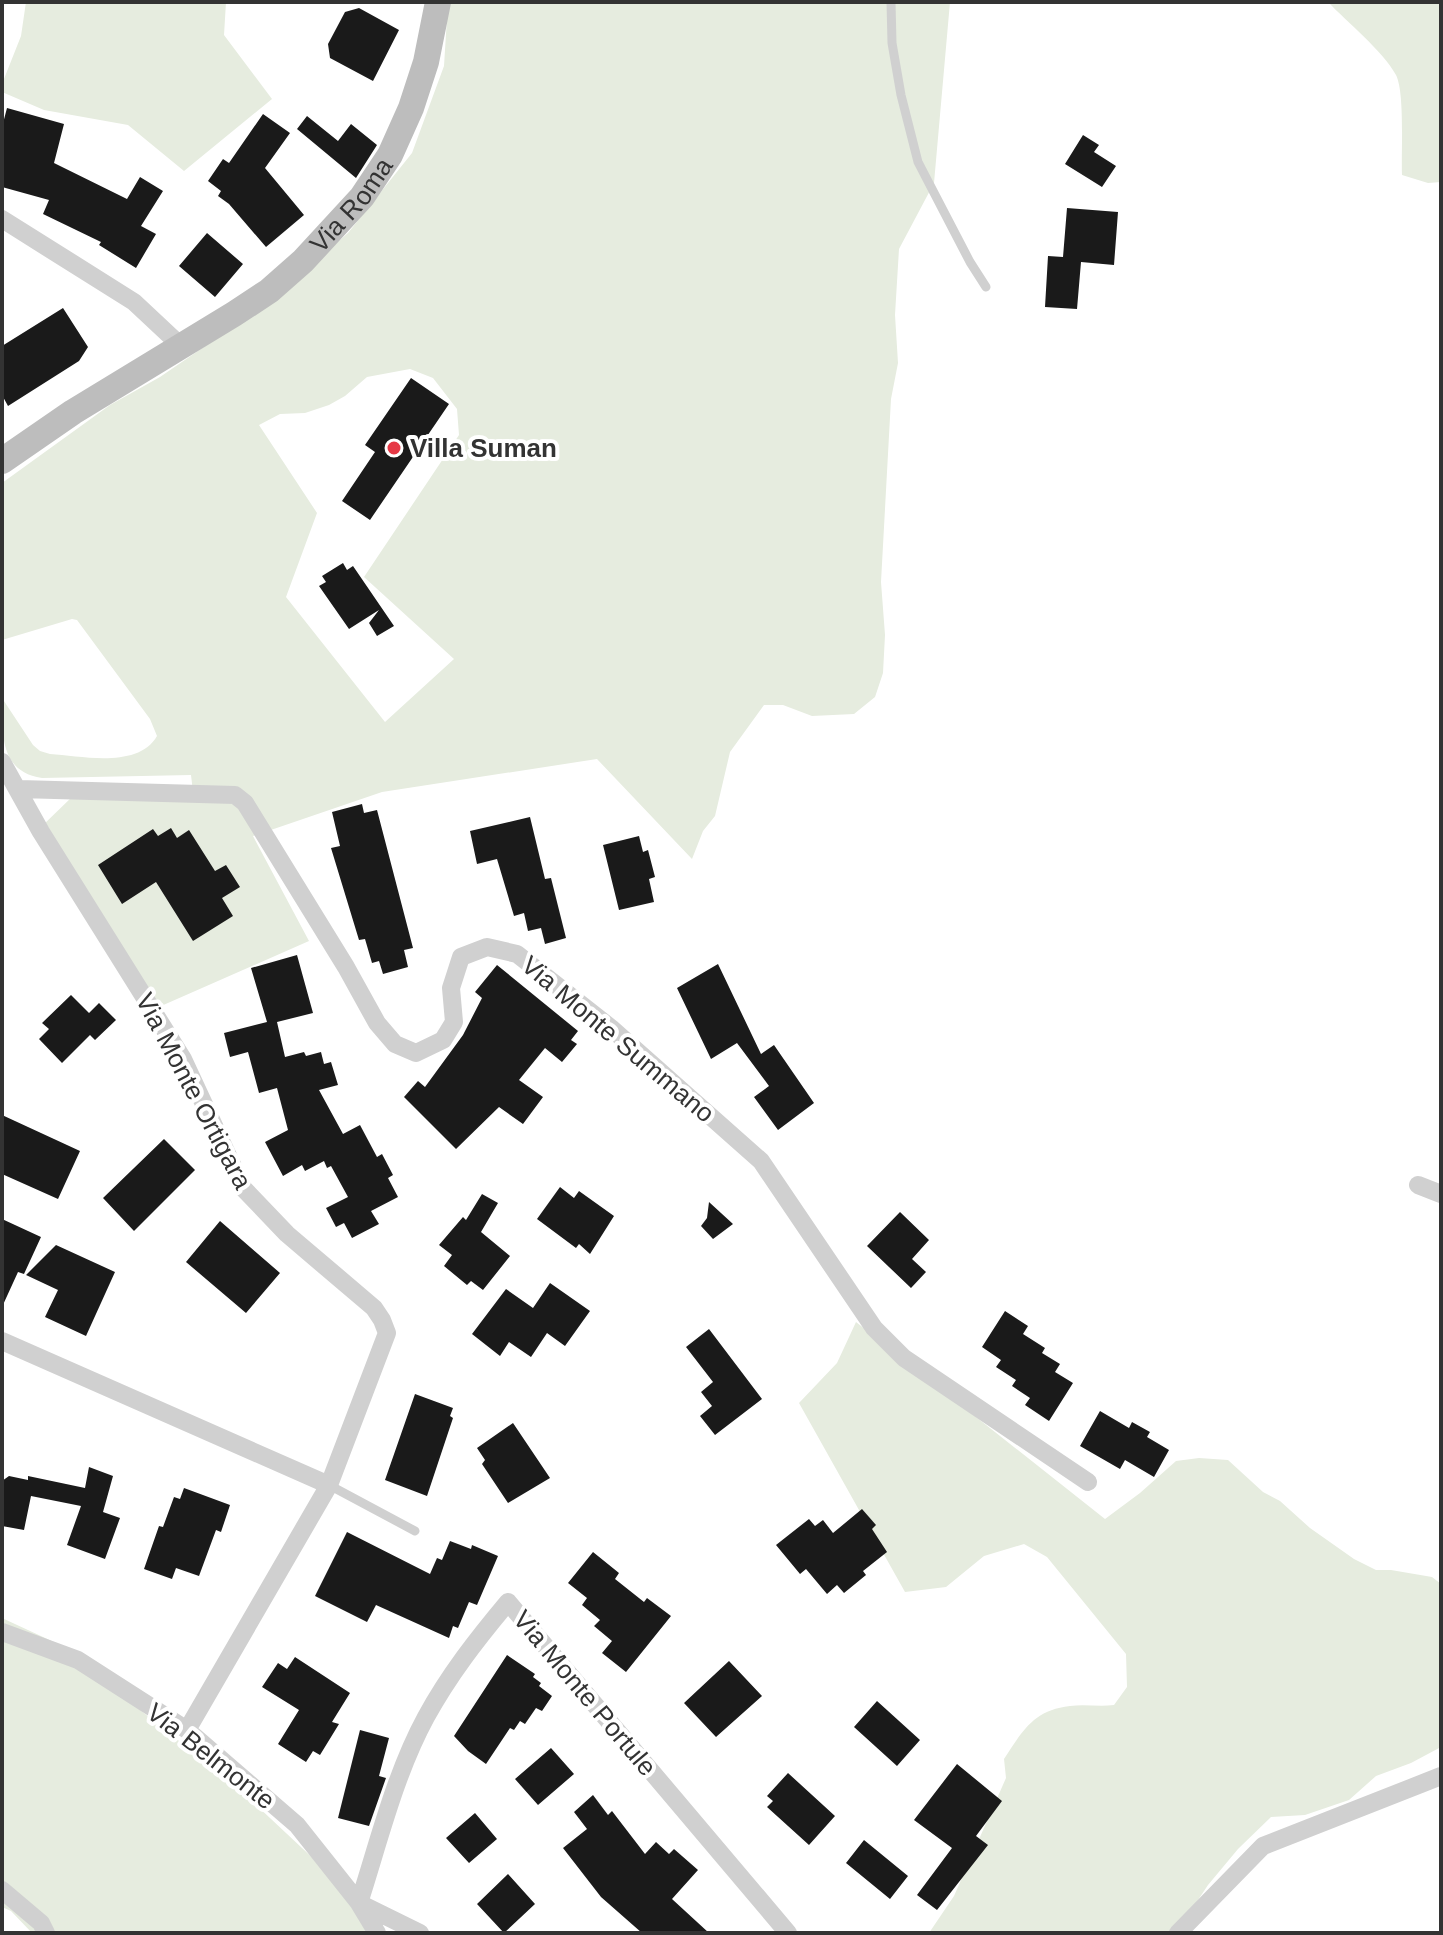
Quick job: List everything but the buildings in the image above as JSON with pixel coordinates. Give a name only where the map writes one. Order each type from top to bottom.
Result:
[{"type":"street","name":"Via Roma","points":[[2,461],[73,412],[269,291],[303,261],[362,197],[390,155],[411,108],[426,62],[438,2]]},
{"type":"street","points":[[2,219],[134,302],[181,346]]},
{"type":"street","name":"Via Monte Ortigara","points":[[2,762],[41,832],[183,1059],[243,1188],[287,1234],[374,1308],[387,1333],[329,1485],[187,1730]]},
{"type":"street","name":"Via Monte Summano","points":[[19,789],[235,795],[245,803],[377,1023],[395,1044],[416,1053],[443,1040],[454,1022],[451,988],[461,957],[487,947],[517,954],[611,1028],[761,1161],[874,1328],[904,1358],[1088,1482]]},
{"type":"street","points":[[1418,1185],[1441,1194]]},
{"type":"street","points":[[2,1341],[329,1485]]},
{"type":"street","name":"Via Monte Portule","points":[[359,1903],[399,1779],[424,1719],[462,1656],[508,1602],[788,1933]]},
{"type":"street","name":"Via Belmonte","points":[[2,1632],[78,1660],[187,1730],[297,1825],[359,1903],[377,1933]]},
{"type":"street","points":[[1178,1933],[1263,1846],[1441,1776]]},
{"type":"street","points":[[2,1890],[41,1923],[46,1933]]},
{"type":"street","points":[[359,1903],[420,1933]]},
{"type":"lane","points":[[891,2],[892,43],[918,162],[986,287]]},
{"type":"lane","points":[[329,1485],[415,1531]]},
{"type":"shaded area","points":[[26,2],[226,2],[224,35],[272,99],[184,171],[128,125],[44,110],[2,92],[2,84],[21,36]]},
{"type":"shaded area","points":[[448,2],[950,2],[934,183],[899,249],[895,315],[898,363],[891,399],[881,582],[885,635],[883,673],[875,697],[854,714],[812,716],[783,705],[764,705],[730,752],[715,816],[703,831],[692,859],[597,759],[382,792],[253,836],[309,941],[152,1010],[40,828],[74,795],[194,800],[191,775],[42,778],[28,774],[11,760],[2,725],[2,698],[33,745],[50,754],[123,757],[137,753],[157,736],[150,719],[77,620],[2,640],[2,483],[110,405],[160,377],[268,303],[348,233],[412,153],[444,66]],"holes":[[[410,369],[433,378],[457,409],[459,435],[364,577],[454,659],[385,722],[286,597],[317,513],[259,425],[280,414],[305,413],[329,405],[367,377]]]},
{"type":"shaded area","points":[[1328,2],[1441,2],[1441,182],[1428,183],[1402,175],[1402,108],[1396,75],[1374,47]]},
{"type":"shaded area","points":[[856,1322],[1105,1519],[1176,1461],[1199,1458],[1228,1460],[1263,1492],[1280,1501],[1310,1528],[1354,1559],[1376,1570],[1432,1577],[1441,1584],[1441,1747],[1376,1776],[1349,1800],[1305,1815],[1271,1817],[1238,1849],[1208,1885],[1176,1933],[929,1933],[954,1896],[1006,1778],[1004,1759],[1017,1740],[1038,1717],[1057,1708],[1114,1705],[1127,1687],[1126,1654],[1047,1557],[1024,1544],[984,1556],[946,1587],[905,1592],[799,1403],[837,1363]]},
{"type":"shaded area","points":[[2,1618],[56,1643],[238,1788],[334,1878],[372,1933],[32,1933],[11,1911],[2,1907]]},
{"type":"place","name":"Villa Suman","points":[[394,448]]}]
